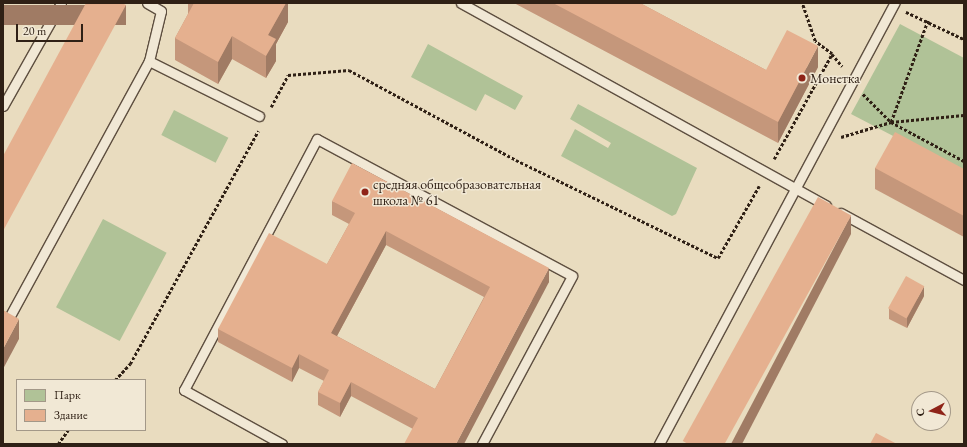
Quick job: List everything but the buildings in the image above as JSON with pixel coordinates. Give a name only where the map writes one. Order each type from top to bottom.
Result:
[{"type":"lane","points":[[3,106],[61,3]]},
{"type":"lane","points":[[11,314],[149,61],[164,7],[147,3]]},
{"type":"lane","points":[[461,3],[796,189],[964,280]]},
{"type":"lane","points":[[659,444],[893,5]]},
{"type":"lane","points":[[149,61],[260,120]]},
{"type":"lane","points":[[282,444],[184,390],[318,140],[572,276],[482,444]]},
{"type":"path","points":[[802,3],[816,41],[832,54],[852,80],[891,122],[964,161]]},
{"type":"path","points":[[893,5],[928,20],[964,39]]},
{"type":"path","points":[[891,122],[928,20]]},
{"type":"path","points":[[778,165],[771,164],[832,54]]},
{"type":"path","points":[[269,110],[288,75],[350,70],[516,160],[718,258],[766,172]]},
{"type":"path","points":[[835,139],[891,122],[964,115]]},
{"type":"path","points":[[116,379],[130,364],[260,120]]},
{"type":"path","points":[[58,444],[67,431]]},
{"type":"green space","points":[[900,24],[964,58],[964,173],[851,114]]},
{"type":"green space","points":[[428,44],[523,96],[515,110],[485,94],[476,111],[411,77]]},
{"type":"green space","points":[[578,104],[697,168],[676,214],[672,216],[561,156],[575,129],[608,148],[611,143],[570,119]]},
{"type":"green space","points":[[174,110],[228,138],[216,163],[161,135]]},
{"type":"green space","points":[[103,219],[167,253],[120,341],[56,307]]},
{"type":"place","name":"Монетка","points":[[802,78]]},
{"type":"place","name":"средняя общеобразовательная школа № 61","points":[[365,192]]}]
